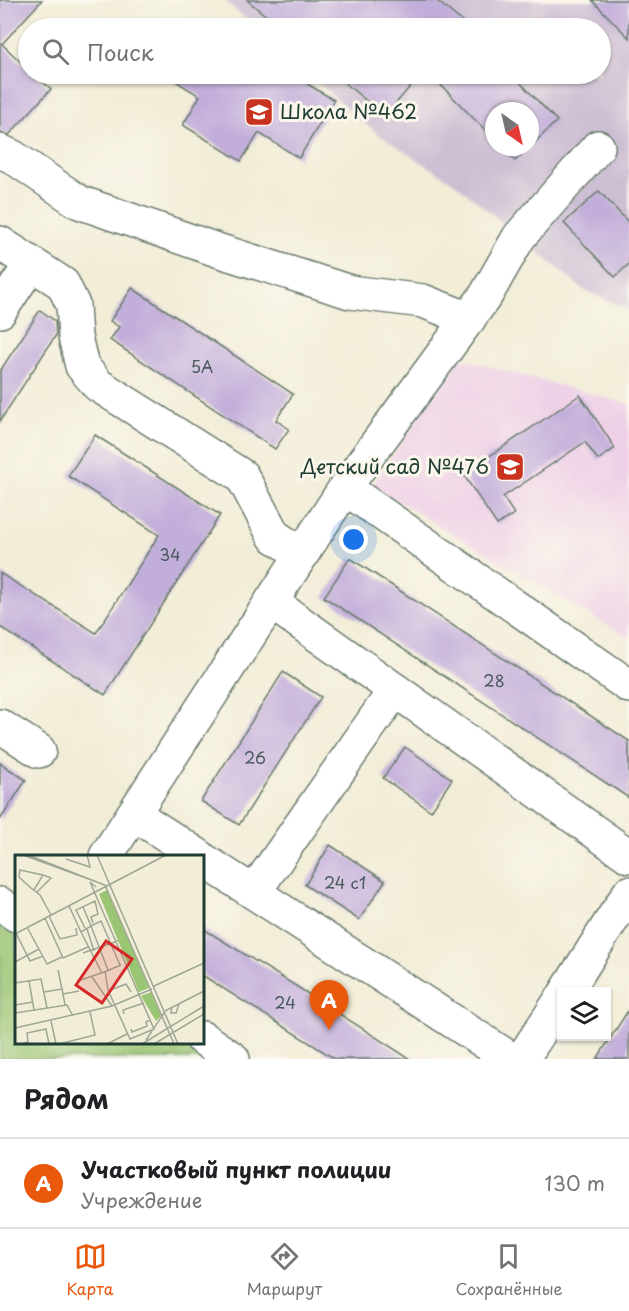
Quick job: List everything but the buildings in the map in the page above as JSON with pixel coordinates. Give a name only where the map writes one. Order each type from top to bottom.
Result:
[{"type":"street","points":[[353,477],[486,296],[519,237],[598,147]]},
{"type":"street","points":[[0,151],[13,157],[79,201],[217,250],[350,292],[423,301],[468,319]]},
{"type":"street","points":[[0,243],[63,284],[73,305],[75,337],[82,366],[98,385],[242,476],[274,536],[302,554]]},
{"type":"street","points":[[1,307],[31,264]]},
{"type":"street","points":[[107,855],[345,488],[629,686]]},
{"type":"street","points":[[271,602],[629,856]]},
{"type":"street","points":[[254,892],[395,690]]},
{"type":"street","points":[[0,726],[39,751]]},
{"type":"street","points":[[134,814],[196,855]]},
{"type":"street","points":[[204,860],[511,1059]]},
{"type":"street","points":[[569,987],[629,893]]},
{"type":"street","points":[[0,904],[15,914]]},
{"type":"street","points":[[522,1059],[557,1004]]},
{"type":"street","points":[[204,1039],[233,1059]]},
{"type":"shaded area","points":[[224,0],[629,0],[629,310],[584,290],[456,184],[376,133],[320,84],[611,84],[611,18],[245,18]]},
{"type":"shaded area","points":[[459,358],[629,404],[629,638],[372,486]]},
{"type":"green space","points":[[0,911],[15,921],[15,1044],[200,1044],[223,1059],[0,1059]]},
{"type":"place","name":"Школа №462","points":[[259,112]]},
{"type":"place","name":"Детский сад №476","points":[[510,467]]},
{"type":"place","name":"Участковый пункт полиции","points":[[329,1030]]}]
